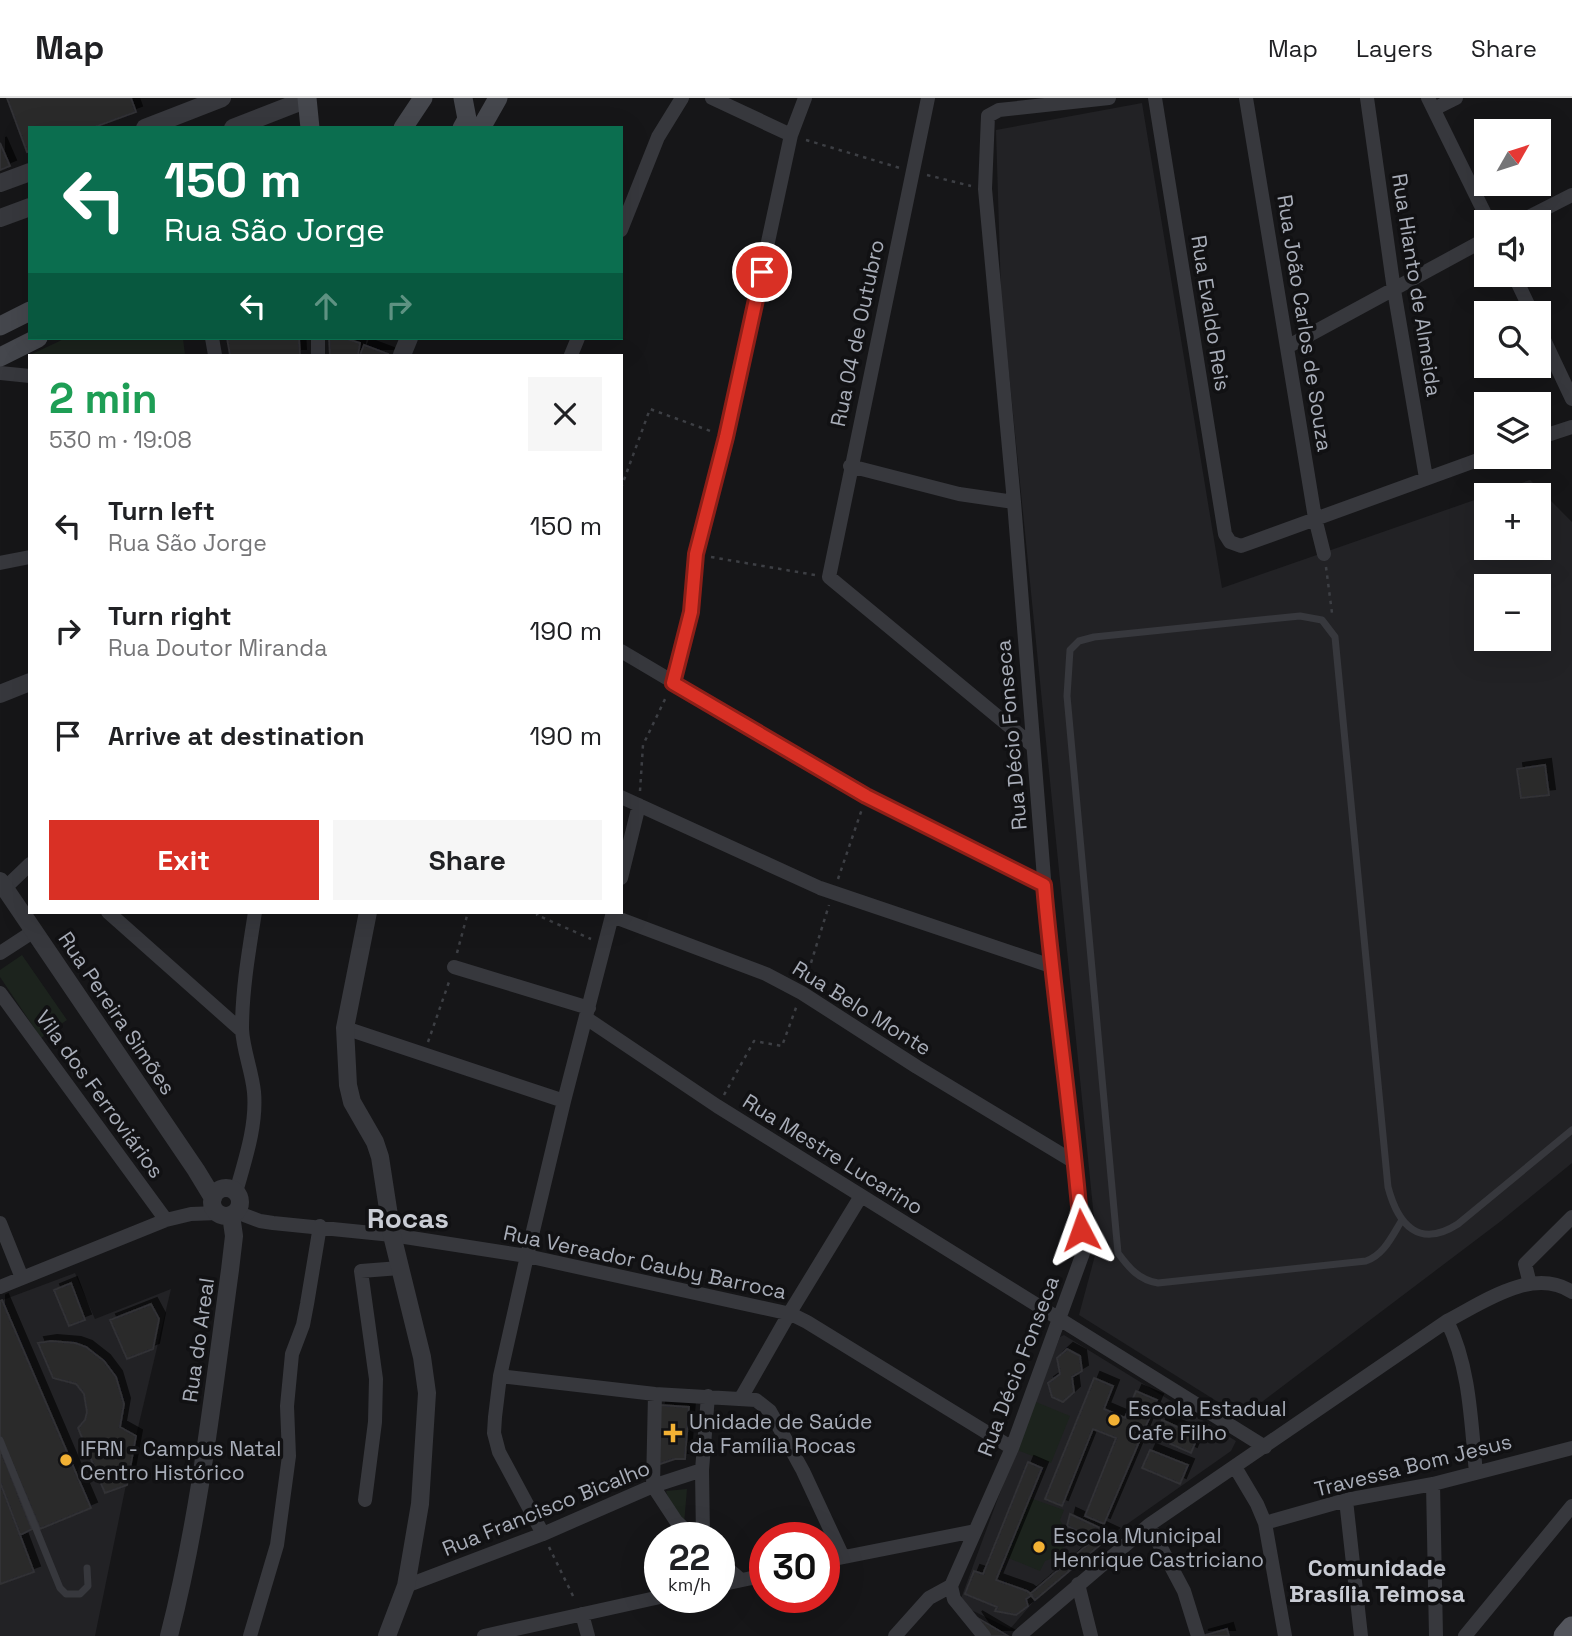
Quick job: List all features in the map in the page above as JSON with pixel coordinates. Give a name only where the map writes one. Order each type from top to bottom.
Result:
[{"type":"main road","points":[[307,98],[310,126]]},
{"type":"main road","points":[[404,126],[424,98]]},
{"type":"main road","points":[[463,98],[467,118],[464,126]]},
{"type":"main road","points":[[482,126],[498,98]]},
{"type":"main road","points":[[0,326],[28,313]]},
{"type":"main road","points":[[0,357],[34,340]]},
{"type":"main road","points":[[1565,1636],[1572,1628]]},
{"type":"street","points":[[150,126],[222,98]]},
{"type":"street","points":[[238,126],[307,98]]},
{"type":"street","points":[[623,225],[658,137],[682,98]]},
{"type":"street","points":[[712,98],[791,135]]},
{"type":"street","points":[[673,683],[691,612],[696,554],[726,437],[791,135],[805,98]]},
{"type":"street","name":"Rua 04 de Outubro","points":[[828,577],[928,98]]},
{"type":"street","points":[[1054,102],[1109,98]]},
{"type":"street","name":"Rua Evaldo Reis","points":[[1155,98],[1225,534],[1230,542],[1241,546],[1315,518]]},
{"type":"street","name":"Rua João Carlos de Souza","points":[[1246,98],[1315,518],[1324,554]]},
{"type":"street","points":[[1368,103],[1382,98]]},
{"type":"street","points":[[1456,98],[1431,104],[1483,210]]},
{"type":"street","name":"Rua Décio Fonseca","points":[[951,1586],[1012,1448],[1083,1253],[1076,1163],[1051,967],[1014,502],[985,189],[988,116],[999,110],[1054,102]]},
{"type":"street","name":"Rua Hianto de Almeida","points":[[1368,103],[1394,290],[1426,478]]},
{"type":"street","points":[[0,183],[28,173]]},
{"type":"street","points":[[1543,210],[1572,195]]},
{"type":"street","points":[[0,218],[28,208]]},
{"type":"street","points":[[1287,347],[1474,246]]},
{"type":"street","points":[[1551,355],[1572,399]]},
{"type":"street","points":[[0,373],[28,376]]},
{"type":"street","points":[[1551,434],[1572,427]]},
{"type":"street","points":[[1315,518],[1474,461]]},
{"type":"street","points":[[850,467],[959,494],[1014,502]]},
{"type":"street","points":[[0,563],[28,556]]},
{"type":"street","points":[[828,577],[1032,745]]},
{"type":"street","points":[[623,652],[866,796],[1044,885]]},
{"type":"street","points":[[0,694],[28,683]]},
{"type":"street","points":[[623,798],[833,892],[1051,967]]},
{"type":"street","points":[[623,870],[639,805]]},
{"type":"street","points":[[2,885],[28,866]]},
{"type":"street","name":"Rua Pereira Simões","points":[[2,885],[196,1170],[224,1203]]},
{"type":"street","points":[[110,914],[242,1031]]},
{"type":"street","points":[[0,1287],[172,1218],[224,1203],[246,1157],[253,1124],[254,1094],[242,1031],[255,914]]},
{"type":"street","points":[[368,914],[345,1028],[348,1085],[352,1102],[375,1142],[380,1157],[391,1234],[422,1357],[427,1393],[420,1504],[406,1586],[387,1636]]},
{"type":"street","points":[[542,1534],[499,1452],[494,1433],[500,1376],[564,1101],[612,914]]},
{"type":"street","name":"Rua Belo Monte","points":[[612,914],[766,974],[802,993],[917,1067],[1076,1163]]},
{"type":"street","points":[[0,953],[34,931]]},
{"type":"street","name":"Rua Mestre Lucarino","points":[[454,967],[587,1013],[717,1106],[1265,1447]]},
{"type":"street","name":"Vila dos Ferroviários","points":[[0,993],[172,1218]]},
{"type":"street","points":[[345,1028],[564,1101]]},
{"type":"street","points":[[744,1398],[789,1314],[861,1196]]},
{"type":"street","name":"Rua Vereador Cauby Barroca","points":[[224,1203],[260,1221],[391,1234],[527,1256],[789,1314],[807,1322],[1012,1448]]},
{"type":"street","name":"Rua do Areal","points":[[169,1636],[186,1572],[200,1490],[230,1270],[234,1236],[224,1203]]},
{"type":"street","points":[[1530,1284],[1525,1264],[1572,1217]]},
{"type":"street","points":[[0,1223],[22,1278]]},
{"type":"street","points":[[250,1636],[277,1545],[289,1456],[287,1406],[292,1354],[303,1325],[320,1226]]},
{"type":"street","points":[[365,1500],[375,1422],[376,1379],[361,1271],[400,1268]]},
{"type":"street","points":[[1019,1636],[1149,1525],[1447,1321],[1497,1295],[1530,1284],[1555,1284],[1572,1292]]},
{"type":"street","points":[[1447,1321],[1456,1338],[1462,1363],[1476,1472]]},
{"type":"street","points":[[500,1376],[655,1394],[756,1400],[770,1411],[803,1471],[844,1557]]},
{"type":"street","points":[[655,1394],[653,1486],[677,1522]]},
{"type":"street","points":[[703,1522],[702,1471],[708,1396]]},
{"type":"street","name":"Travessa Bom Jesus","points":[[1265,1523],[1346,1500],[1433,1484],[1572,1448]]},
{"type":"street","points":[[1235,1467],[1265,1523],[1285,1636]]},
{"type":"street","name":"Rua Francisco Bicalho","points":[[406,1586],[542,1534],[653,1486],[702,1471]]},
{"type":"street","points":[[1433,1484],[1436,1636]]},
{"type":"street","points":[[1346,1500],[1361,1636]]},
{"type":"street","points":[[1465,1636],[1572,1506]]},
{"type":"street","points":[[1149,1525],[1184,1591],[1198,1636]]},
{"type":"street","points":[[840,1558],[975,1531]]},
{"type":"street","points":[[735,1575],[741,1580]]},
{"type":"street","points":[[735,1581],[749,1578]]},
{"type":"street","points":[[1078,1584],[1091,1636]]},
{"type":"street","points":[[895,1636],[929,1598],[951,1586],[954,1599],[984,1636]]},
{"type":"street","points":[[484,1636],[644,1600]]},
{"type":"street","points":[[582,1614],[588,1636]]},
{"type":"lane","points":[[1402,1220],[1381,1252],[1366,1261],[1158,1283],[1146,1281],[1136,1274],[1118,1253],[1067,696],[1070,650],[1079,641],[1094,637],[1300,616],[1322,620],[1335,637],[1388,1187],[1393,1206],[1402,1220],[1414,1231],[1443,1234],[1572,1130]]},
{"type":"lane","points":[[0,1440],[60,1588],[66,1594],[80,1594],[88,1586],[87,1568]]},
{"type":"path","points":[[791,135],[912,172],[985,189]]},
{"type":"path","points":[[623,483],[650,409],[726,437]]},
{"type":"path","points":[[696,554],[828,577]]},
{"type":"path","points":[[1324,554],[1335,637]]},
{"type":"path","points":[[639,805],[643,746],[673,683]]},
{"type":"path","points":[[717,1106],[754,1041],[782,1046],[866,796]]},
{"type":"path","points":[[424,1054],[454,967],[467,914]]},
{"type":"path","points":[[537,914],[604,945]]},
{"type":"path","points":[[542,1534],[582,1614]]},
{"type":"shaded area","points":[[1142,103],[1222,588],[1474,500],[1474,560],[1551,560],[1551,501],[1572,522],[1572,1163],[1501,1221],[1242,1417],[1079,1315],[1097,1248],[1001,294],[996,130]]},
{"type":"shaded area","points":[[62,340],[183,340],[185,354],[32,354]]},
{"type":"shaded area","points":[[22,955],[67,1020],[41,1038],[0,977],[0,970]]},
{"type":"shaded area","name":"IFRN - Campus Natal Centro Histórico","points":[[75,1273],[95,1319],[171,1289],[136,1436],[95,1636],[0,1636],[0,1301]]},
{"type":"shaded area","name":"Escola Estadual Cafe Filho","points":[[1064,1335],[1236,1441],[1231,1451],[1113,1534],[1035,1600],[1010,1629],[959,1604],[1015,1452],[1060,1337]]},
{"type":"shaded area","points":[[1036,1402],[1070,1416],[1051,1463],[1017,1450]]},
{"type":"shaded area","points":[[687,1489],[684,1522],[676,1520],[666,1491]]},
{"type":"shaded area","points":[[1030,1498],[1064,1510],[1060,1520],[1068,1535],[1060,1555],[1045,1561],[1040,1571],[1006,1557]]},
{"type":"building","points":[[7,98],[131,98],[136,112],[98,126],[28,126],[27,152]]},
{"type":"building","points":[[0,143],[10,166],[0,170]]},
{"type":"building","points":[[227,340],[299,340],[300,354],[230,354]]},
{"type":"building","points":[[329,340],[360,343],[358,354],[330,354]]},
{"type":"building","points":[[364,345],[388,354],[360,354]]},
{"type":"building","points":[[1545,765],[1549,795],[1521,798],[1517,769]]},
{"type":"building","points":[[71,1283],[85,1320],[69,1326],[54,1290]]},
{"type":"building","points":[[2,1300],[91,1508],[40,1529],[0,1436]]},
{"type":"building","points":[[151,1304],[159,1319],[153,1349],[127,1359],[110,1320]]},
{"type":"building","points":[[51,1341],[86,1347],[104,1361],[116,1377],[124,1404],[120,1427],[136,1436],[127,1485],[105,1493],[78,1428],[85,1420],[87,1412],[84,1394],[76,1384],[53,1378],[38,1343]]},
{"type":"building","points":[[1067,1349],[1080,1356],[1082,1371],[1072,1377],[1074,1392],[1063,1402],[1052,1397],[1048,1383],[1060,1374],[1057,1358]]},
{"type":"building","points":[[1094,1378],[1113,1386],[1104,1409],[1125,1418],[1136,1391],[1157,1400],[1104,1524],[1085,1516],[1116,1438],[1093,1429],[1062,1506],[1045,1499]]},
{"type":"building","name":"Unidade de Saúde da Família Rocas","points":[[660,1405],[689,1407],[685,1459],[657,1465]]},
{"type":"building","points":[[1162,1420],[1198,1436],[1191,1453],[1155,1437]]},
{"type":"building","points":[[0,1448],[32,1529],[20,1535],[0,1482]]},
{"type":"building","points":[[1150,1450],[1188,1465],[1180,1484],[1142,1468]]},
{"type":"building","points":[[1028,1462],[1042,1468],[996,1580],[1032,1595],[1026,1599],[1028,1606],[1016,1615],[995,1611],[997,1607],[965,1594],[974,1571],[983,1574]]},
{"type":"building","points":[[0,1482],[34,1572],[0,1584]]},
{"type":"building","points":[[1070,1514],[1113,1534],[1035,1600],[1030,1594],[1094,1539],[1067,1526]]},
{"type":"building","points":[[976,1617],[1008,1636],[989,1636]]},
{"type":"building","points":[[1227,1629],[1229,1636],[1202,1636]]},
{"type":"place","name":"Escola Estadual Cafe Filho","points":[[1114,1420]]},
{"type":"place","name":"Unidade de Saúde da Família Rocas","points":[[673,1433]]},
{"type":"place","name":"IFRN - Campus Natal Centro Histórico","points":[[66,1460]]},
{"type":"place","name":"Escola Municipal Henrique Castriciano","points":[[1039,1547]]},
{"type":"district","name":"Rocas","points":[[408,1218]]},
{"type":"district","name":"Comunidade Brasília Teimosa","points":[[1377,1581]]},
{"type":"route","points":[[762,272],[726,437],[696,554],[691,612],[673,683],[866,796],[1044,885],[1051,967],[1076,1163],[1081,1230]]}]
